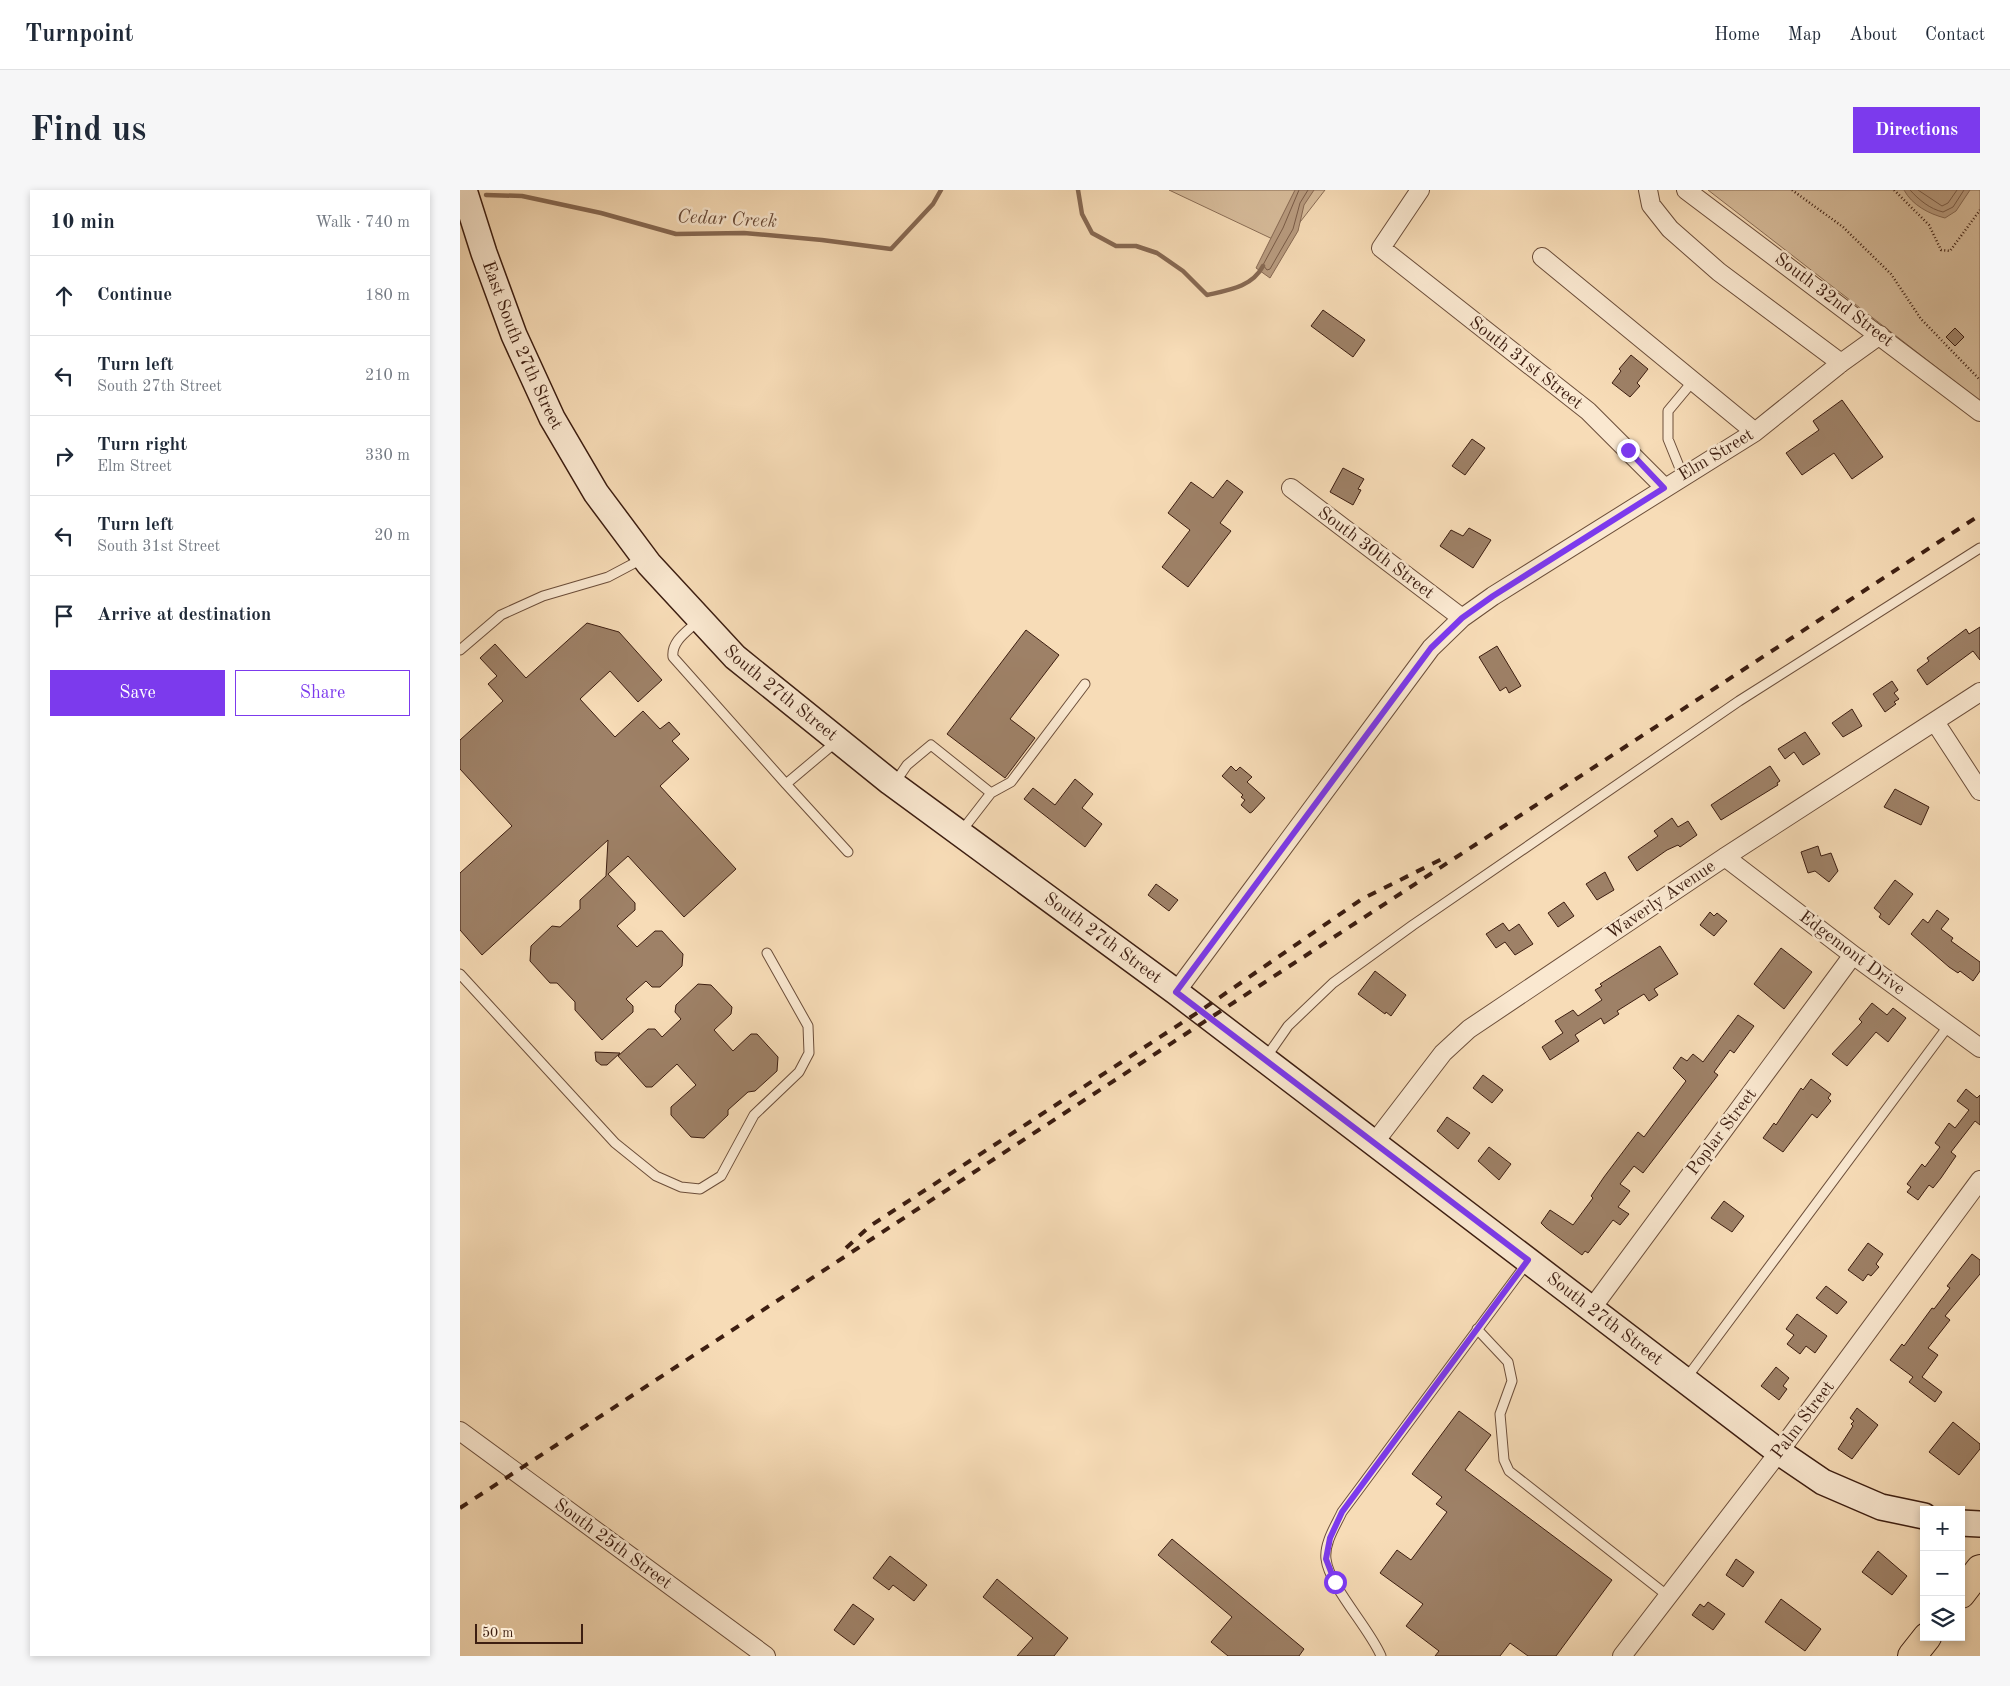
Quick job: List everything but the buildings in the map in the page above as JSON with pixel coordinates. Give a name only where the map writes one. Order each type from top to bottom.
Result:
[{"type":"main road","name":"East South 27th Street","points":[[464,190],[484,253],[514,335],[552,418],[596,493]]},
{"type":"main road","name":"South 27th Street","points":[[596,493],[644,557],[735,657],[894,785],[1176,992],[1779,1452],[1823,1482],[1882,1507],[1920,1515]]},
{"type":"main road","points":[[1965,1523],[1980,1524]]},
{"type":"main road","points":[[1912,1656],[1924,1641]]},
{"type":"street","name":"South 31st Street","points":[[1420,190],[1381,248],[1588,411],[1664,488]]},
{"type":"street","points":[[1648,190],[1651,204],[1670,229],[1719,272],[1841,363]]},
{"type":"street","name":"South 32nd Street","points":[[1686,190],[1980,412]]},
{"type":"street","points":[[1542,257],[1755,432]]},
{"type":"street","name":"Elm Street","points":[[1176,992],[1426,656],[1462,618],[1755,432],[1841,363],[1880,335]]},
{"type":"street","name":"South 30th Street","points":[[1291,488],[1462,618]]},
{"type":"street","name":"Waverly Avenue","points":[[1374,1143],[1443,1053],[1469,1029],[1725,857],[1980,692]]},
{"type":"street","points":[[1935,722],[1980,791]]},
{"type":"street","name":"Edgemont Drive","points":[[1725,857],[1853,955],[1980,1048]]},
{"type":"street","name":"Poplar Street","points":[[1592,1308],[1853,955]]},
{"type":"street","name":"Palm Street","points":[[1622,1656],[1779,1452],[1980,1180]]},
{"type":"street","name":"South 25th Street","points":[[460,1431],[766,1656]]},
{"type":"lane","points":[[1683,476],[1668,439],[1668,411],[1693,381]]},
{"type":"lane","points":[[1264,1060],[1288,1026],[1334,983],[1413,925],[1739,701],[1980,548]]},
{"type":"lane","points":[[460,650],[500,615],[543,596],[608,578],[644,557]]},
{"type":"lane","points":[[700,619],[679,639],[672,649],[673,657],[848,852]]},
{"type":"lane","points":[[960,834],[991,793],[1011,782],[1085,684]]},
{"type":"lane","points":[[786,784],[838,740]]},
{"type":"lane","points":[[894,785],[907,765],[931,745],[991,793]]},
{"type":"lane","points":[[460,974],[616,1144],[656,1176],[680,1187],[700,1188],[721,1176],[754,1116],[792,1079],[809,1054],[808,1026],[767,953]]},
{"type":"lane","points":[[1685,1380],[1949,1025]]},
{"type":"lane","points":[[1381,1656],[1335,1582],[1326,1559],[1330,1538],[1342,1512],[1528,1260]]},
{"type":"lane","points":[[1478,1329],[1508,1362],[1512,1381],[1500,1414],[1504,1460],[1509,1471],[1668,1596]]},
{"type":"path","points":[[1792,190],[1844,227],[1891,274],[1921,319],[1980,380]]},
{"type":"path","points":[[1894,190],[1930,225],[1942,250],[1950,250],[1980,210]]},
{"type":"shaded area","points":[[1169,190],[1325,190],[1283,244]]},
{"type":"shaded area","points":[[1708,190],[1980,190],[1980,401]]},
{"type":"water","points":[[1295,190],[1314,190],[1304,205],[1298,231],[1270,278],[1256,268]]},
{"type":"water","points":[[1904,190],[1970,190],[1956,211],[1945,218],[1922,208]]},
{"type":"waterway","name":"Cedar Creek","points":[[486,195],[522,196],[601,213],[676,234],[744,233],[891,249],[933,204],[941,190]]},
{"type":"waterway","name":"Cedar Creek","points":[[1078,190],[1082,214],[1092,233],[1116,246],[1136,246],[1157,253],[1183,271],[1207,295],[1246,283],[1253,279],[1263,266]]},
{"type":"railway","points":[[460,1508],[1980,515]]},
{"type":"railway","points":[[846,1248],[870,1226],[1200,1011],[1362,899],[1442,859]]},
{"type":"route","points":[[1335,1582],[1326,1559],[1330,1538],[1342,1512],[1528,1260],[1176,992],[1431,648],[1462,618],[1493,596],[1664,488],[1628,450]]}]
